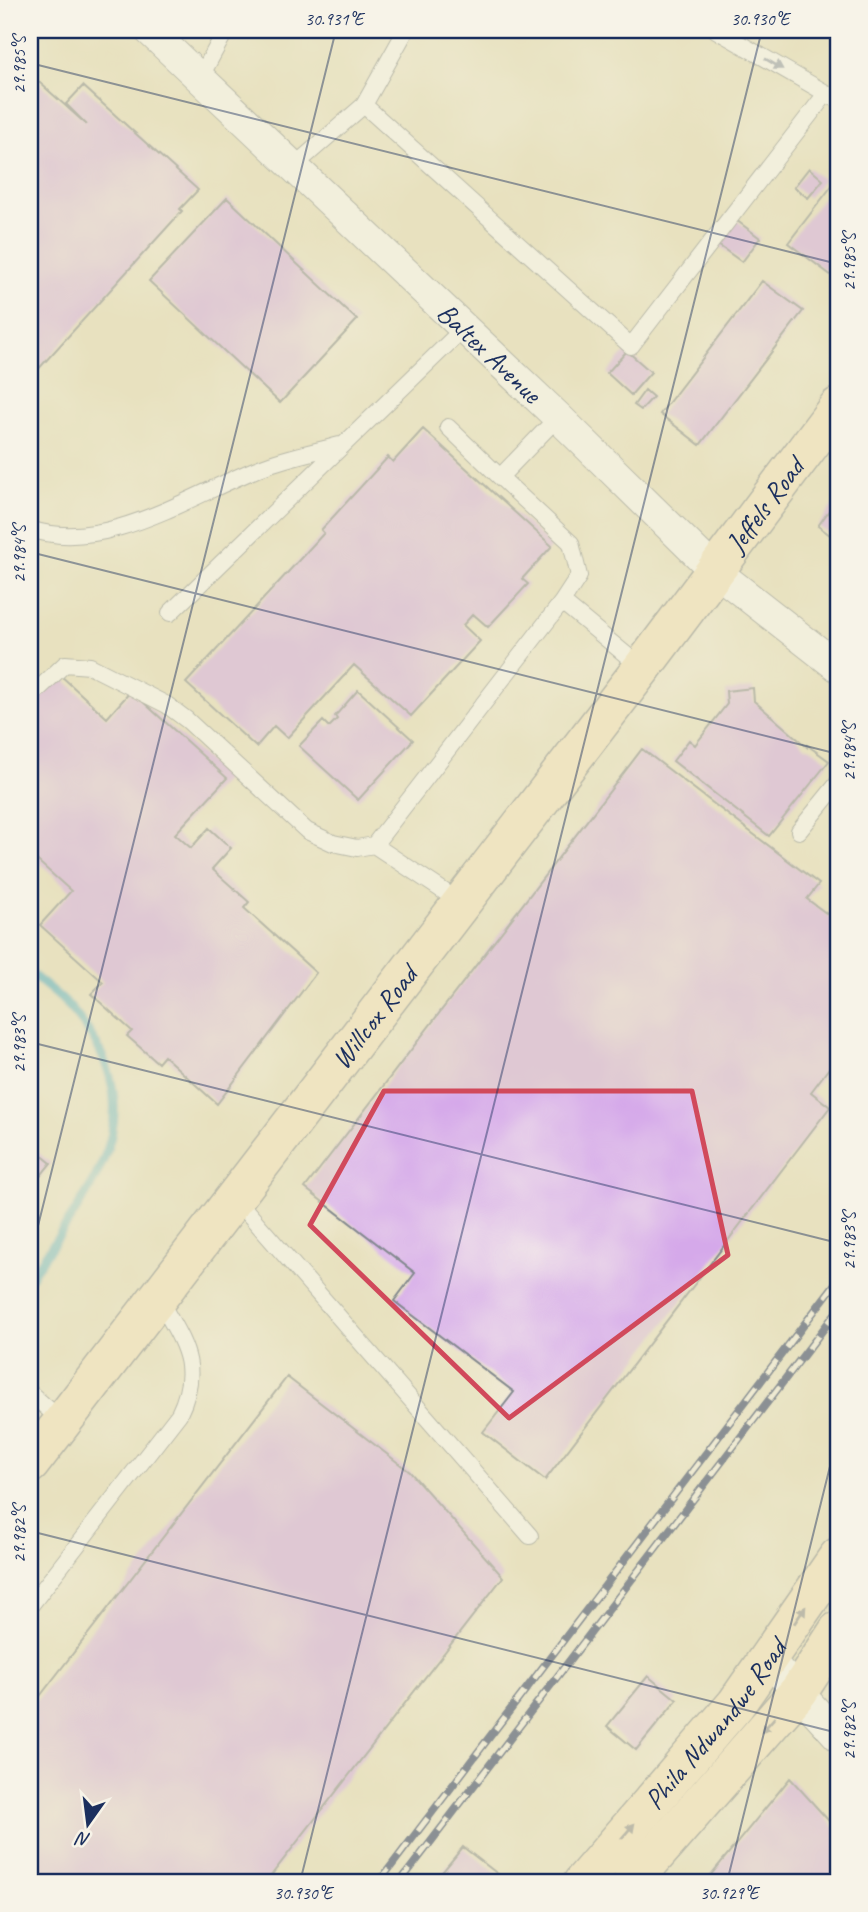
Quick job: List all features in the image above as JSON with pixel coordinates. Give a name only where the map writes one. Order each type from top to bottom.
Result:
[{"type":"main road","name":"Jeffels Road","points":[[714,570],[838,407]]},
{"type":"main road","name":"Willcox Road","points":[[30,1464],[642,668],[714,570]]},
{"type":"main road","name":"Phila Ndwandwe Road","points":[[583,1882],[736,1704],[838,1557]]},
{"type":"main road","name":"Phila Ndwandwe Road","points":[[632,1882],[799,1691],[838,1631]]},
{"type":"street","name":"Baltex Avenue","points":[[149,30],[558,417],[714,570],[838,667]]},
{"type":"street","points":[[769,1660],[838,1736]]},
{"type":"lane","points":[[200,78],[226,30]]},
{"type":"lane","points":[[293,167],[364,105],[407,30]]},
{"type":"lane","points":[[364,105],[631,346],[832,97],[716,30]]},
{"type":"lane","points":[[170,613],[464,328]]},
{"type":"lane","points":[[499,477],[558,417]]},
{"type":"lane","points":[[30,697],[65,664],[82,664],[114,677],[187,720],[307,831],[333,843],[357,848],[374,845],[562,602],[579,576],[572,543],[448,427]]},
{"type":"lane","points":[[30,529],[74,535],[105,530],[177,506],[263,466],[344,443]]},
{"type":"lane","points":[[562,602],[642,668]]},
{"type":"lane","points":[[799,831],[838,783]]},
{"type":"lane","points":[[374,845],[460,902]]},
{"type":"lane","points":[[234,1197],[530,1536]]},
{"type":"lane","points":[[30,1606],[179,1413],[190,1393],[192,1377],[188,1354],[158,1297]]},
{"type":"lane","points":[[30,1393],[62,1421]]},
{"type":"highlighted area","points":[[384,1091],[692,1091],[728,1255],[509,1418],[310,1225]]},
{"type":"building","points":[[30,74],[87,125],[66,104],[83,86],[198,190],[34,374],[30,370]]},
{"type":"building","points":[[809,168],[823,180],[808,198],[794,187]]},
{"type":"building","points":[[838,178],[838,267],[832,276],[788,243]]},
{"type":"building","points":[[227,198],[357,320],[280,403],[149,281]]},
{"type":"building","points":[[736,220],[760,238],[742,262],[718,245]]},
{"type":"building","points":[[762,281],[803,311],[700,445],[660,414]]},
{"type":"building","points":[[627,351],[651,372],[631,395],[607,373]]},
{"type":"building","points":[[645,390],[653,397],[641,410],[634,405]]},
{"type":"building","points":[[423,429],[552,546],[522,579],[528,584],[488,627],[473,614],[463,625],[480,641],[411,716],[354,665],[287,738],[274,726],[256,747],[186,683],[324,533],[321,530],[388,457],[393,462]]},
{"type":"building","points":[[838,498],[838,541],[818,526]]},
{"type":"building","points":[[59,674],[107,718],[131,691],[227,778],[175,834],[191,848],[209,828],[231,848],[212,869],[249,902],[244,908],[316,973],[217,1104],[164,1056],[158,1063],[127,1036],[132,1031],[91,994],[103,982],[40,925],[71,891],[30,854],[30,706]]},
{"type":"building","points":[[753,688],[754,701],[807,747],[829,761],[769,836],[673,761],[689,740],[695,745],[727,704],[726,691]]},
{"type":"building","points":[[358,690],[413,740],[358,800],[299,746],[323,721],[329,727]]},
{"type":"building","points":[[642,749],[819,884],[807,899],[838,922],[838,1056],[811,1092],[830,1107],[545,1480],[483,1432],[514,1392],[394,1301],[415,1273],[305,1188]]},
{"type":"building","points":[[30,1146],[51,1163],[30,1189]]},
{"type":"building","points":[[287,1377],[410,1472],[503,1577],[266,1882],[30,1882],[30,1709]]},
{"type":"building","points":[[648,1676],[677,1700],[636,1750],[607,1726]]},
{"type":"building","points":[[790,1778],[838,1831],[838,1882],[705,1882]]},
{"type":"building","points":[[463,1847],[508,1882],[434,1882]]},
{"type":"waterway","points":[[30,973],[74,1012],[99,1050],[112,1085],[114,1118],[107,1150],[93,1181],[30,1278]]},
{"type":"railway","points":[[379,1882],[838,1280]]},
{"type":"railway","points":[[400,1882],[838,1310]]}]
